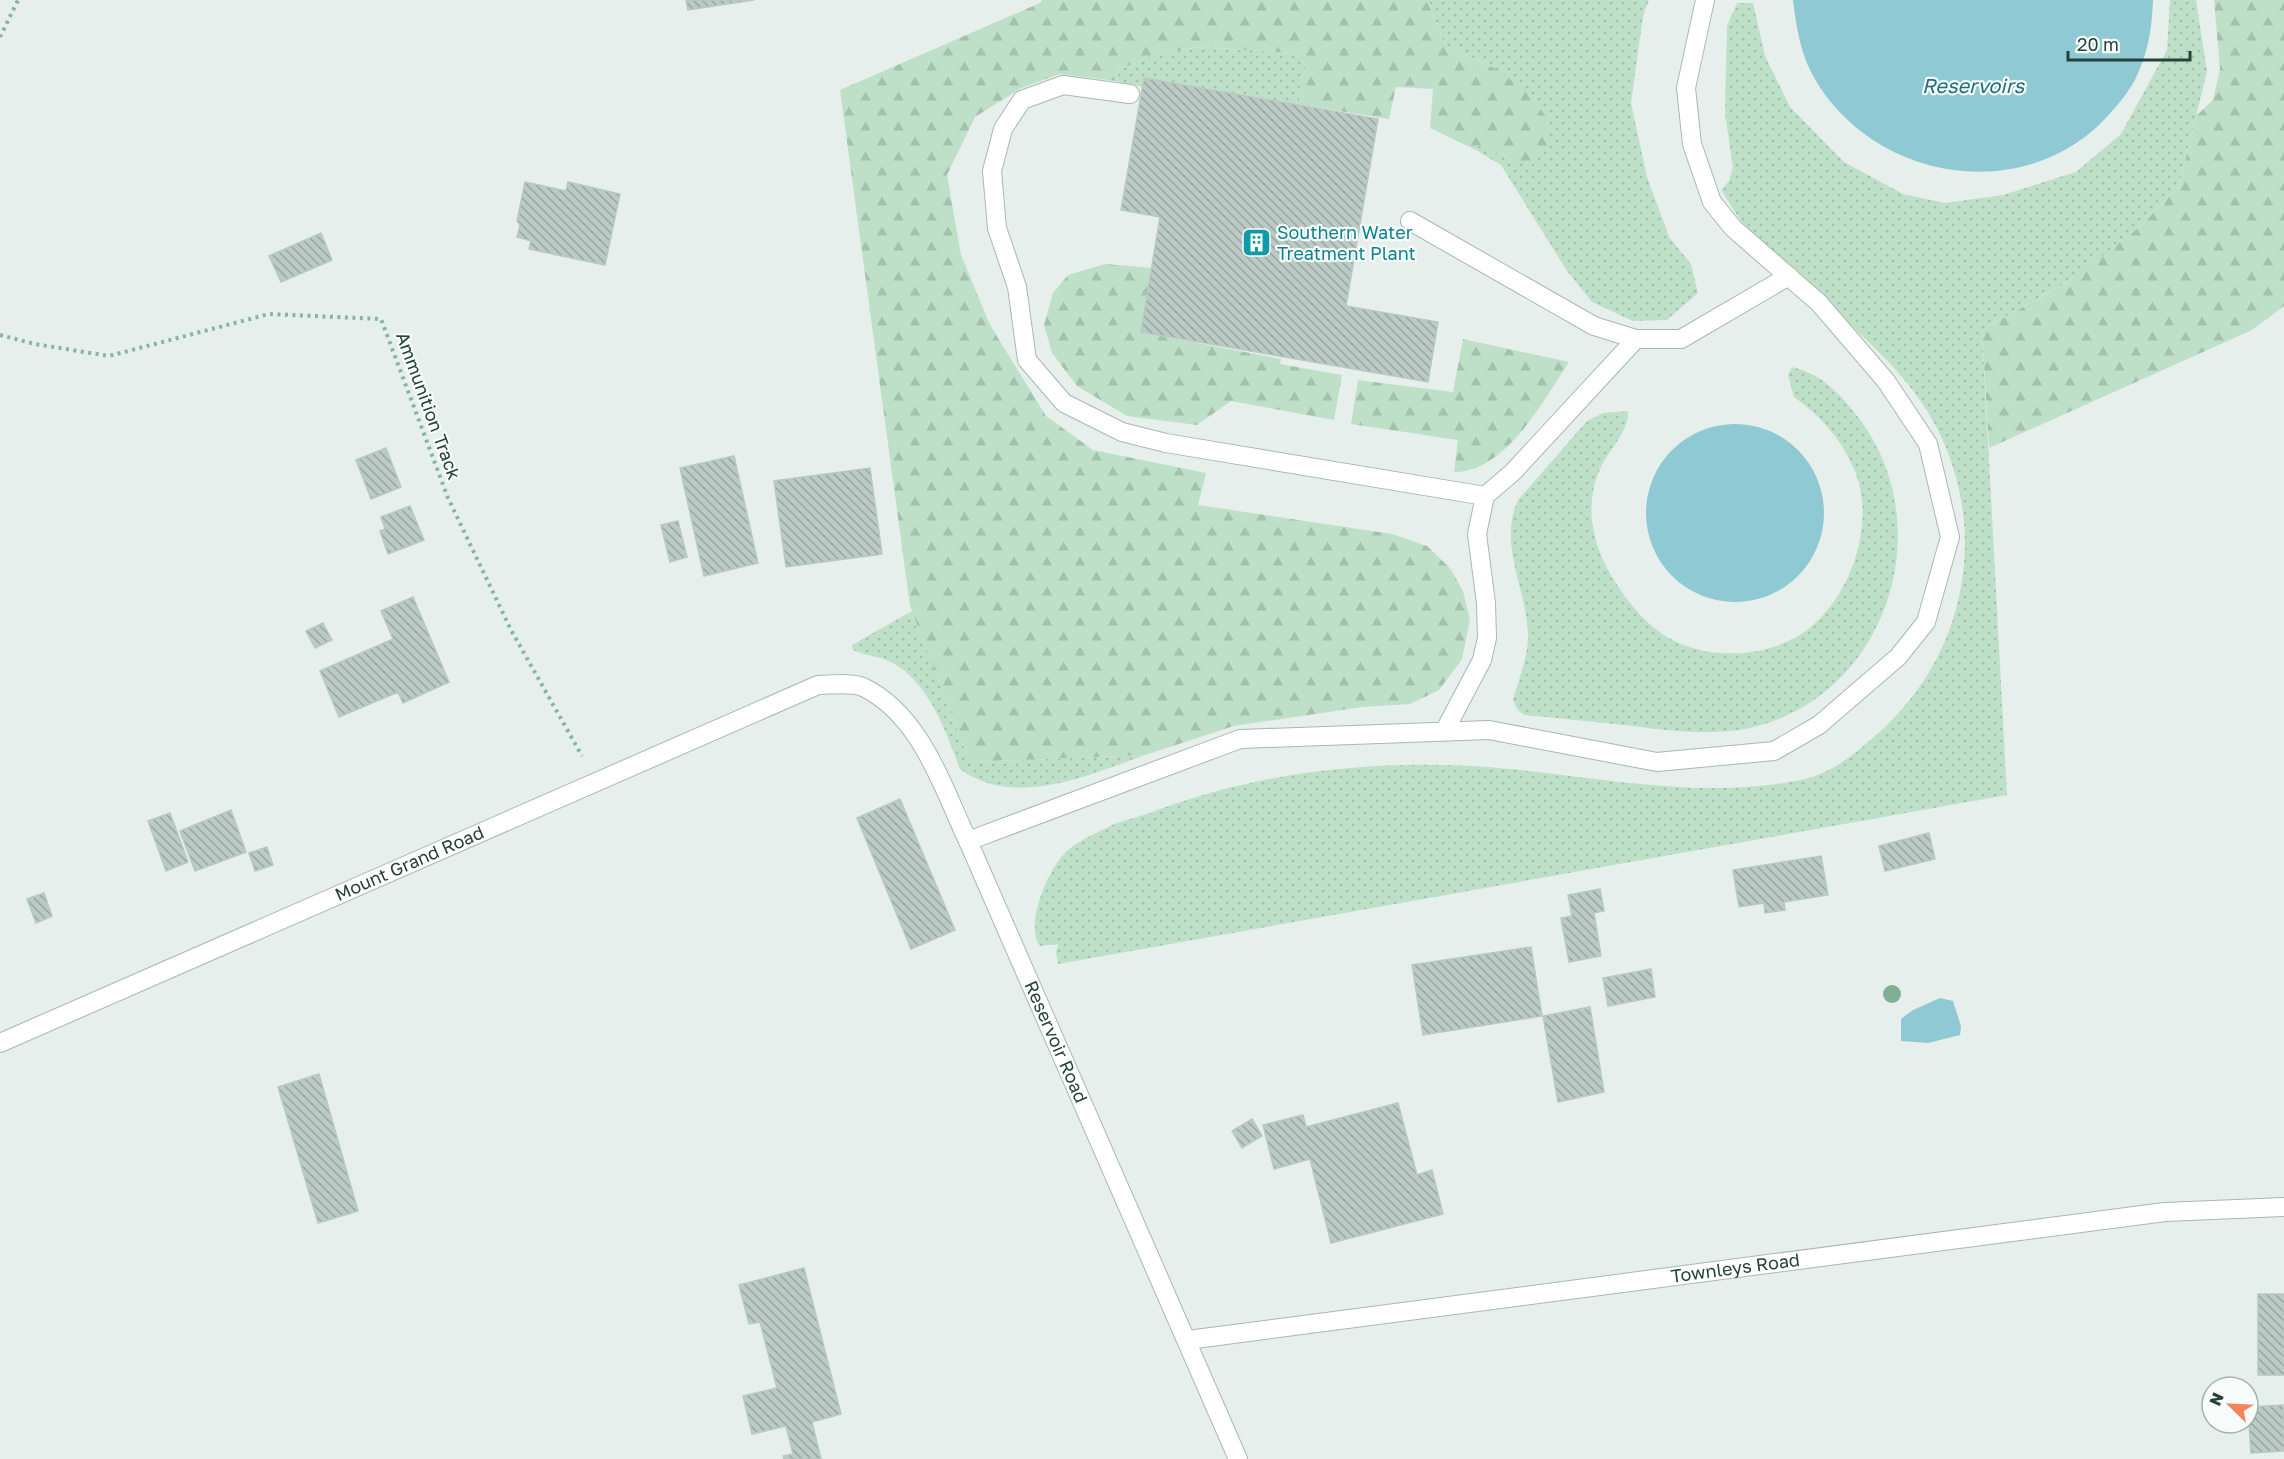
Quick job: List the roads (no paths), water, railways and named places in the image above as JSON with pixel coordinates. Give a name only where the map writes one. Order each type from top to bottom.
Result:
[{"type":"street","points":[[968,841],[1240,740],[1489,730],[1657,762],[1774,751],[1819,724],[1898,657],[1926,622],[1950,537],[1928,444],[1886,381],[1819,303],[1733,228],[1712,202],[1692,144],[1686,88],[1705,0]]},
{"type":"street","points":[[1130,94],[1063,85],[1022,99],[1004,129],[992,171],[997,228],[1017,287],[1027,360],[1064,403],[1122,432],[1166,443],[1485,496]]},
{"type":"street","points":[[1410,221],[1594,326],[1636,339],[1682,339],[1789,276]]},
{"type":"street","points":[[1444,732],[1482,660],[1487,638],[1486,603],[1477,534],[1485,496],[1513,472],[1636,339]]},
{"type":"street","name":"Mount Grand Road","points":[[0,1043],[818,685]]},
{"type":"street","name":"Reservoir Road","points":[[818,685],[862,686],[896,710],[923,747],[968,841],[1188,1340],[1238,1459]]},
{"type":"street","name":"Townleys Road","points":[[1188,1340],[2166,1212],[2284,1207]]},
{"type":"water","name":"Reservoirs","points":[[1793,0],[2153,0],[2149,36],[2139,71],[2127,93],[2105,119],[2064,150],[2026,166],[1985,172],[1944,168],[1905,157],[1868,137],[1837,109],[1812,74],[1799,38]]},
{"type":"water","points":[[1735,424],[1769,431],[1798,450],[1817,479],[1824,513],[1817,547],[1798,576],[1769,595],[1735,602],[1701,595],[1672,576],[1653,547],[1646,513],[1653,479],[1672,450],[1701,431]]},
{"type":"water","points":[[1940,998],[1953,1001],[1961,1026],[1960,1035],[1928,1043],[1901,1041],[1901,1019],[1913,1010]]},
{"type":"place","name":"Southern Water Treatment Plant","points":[[1256,243]]}]
